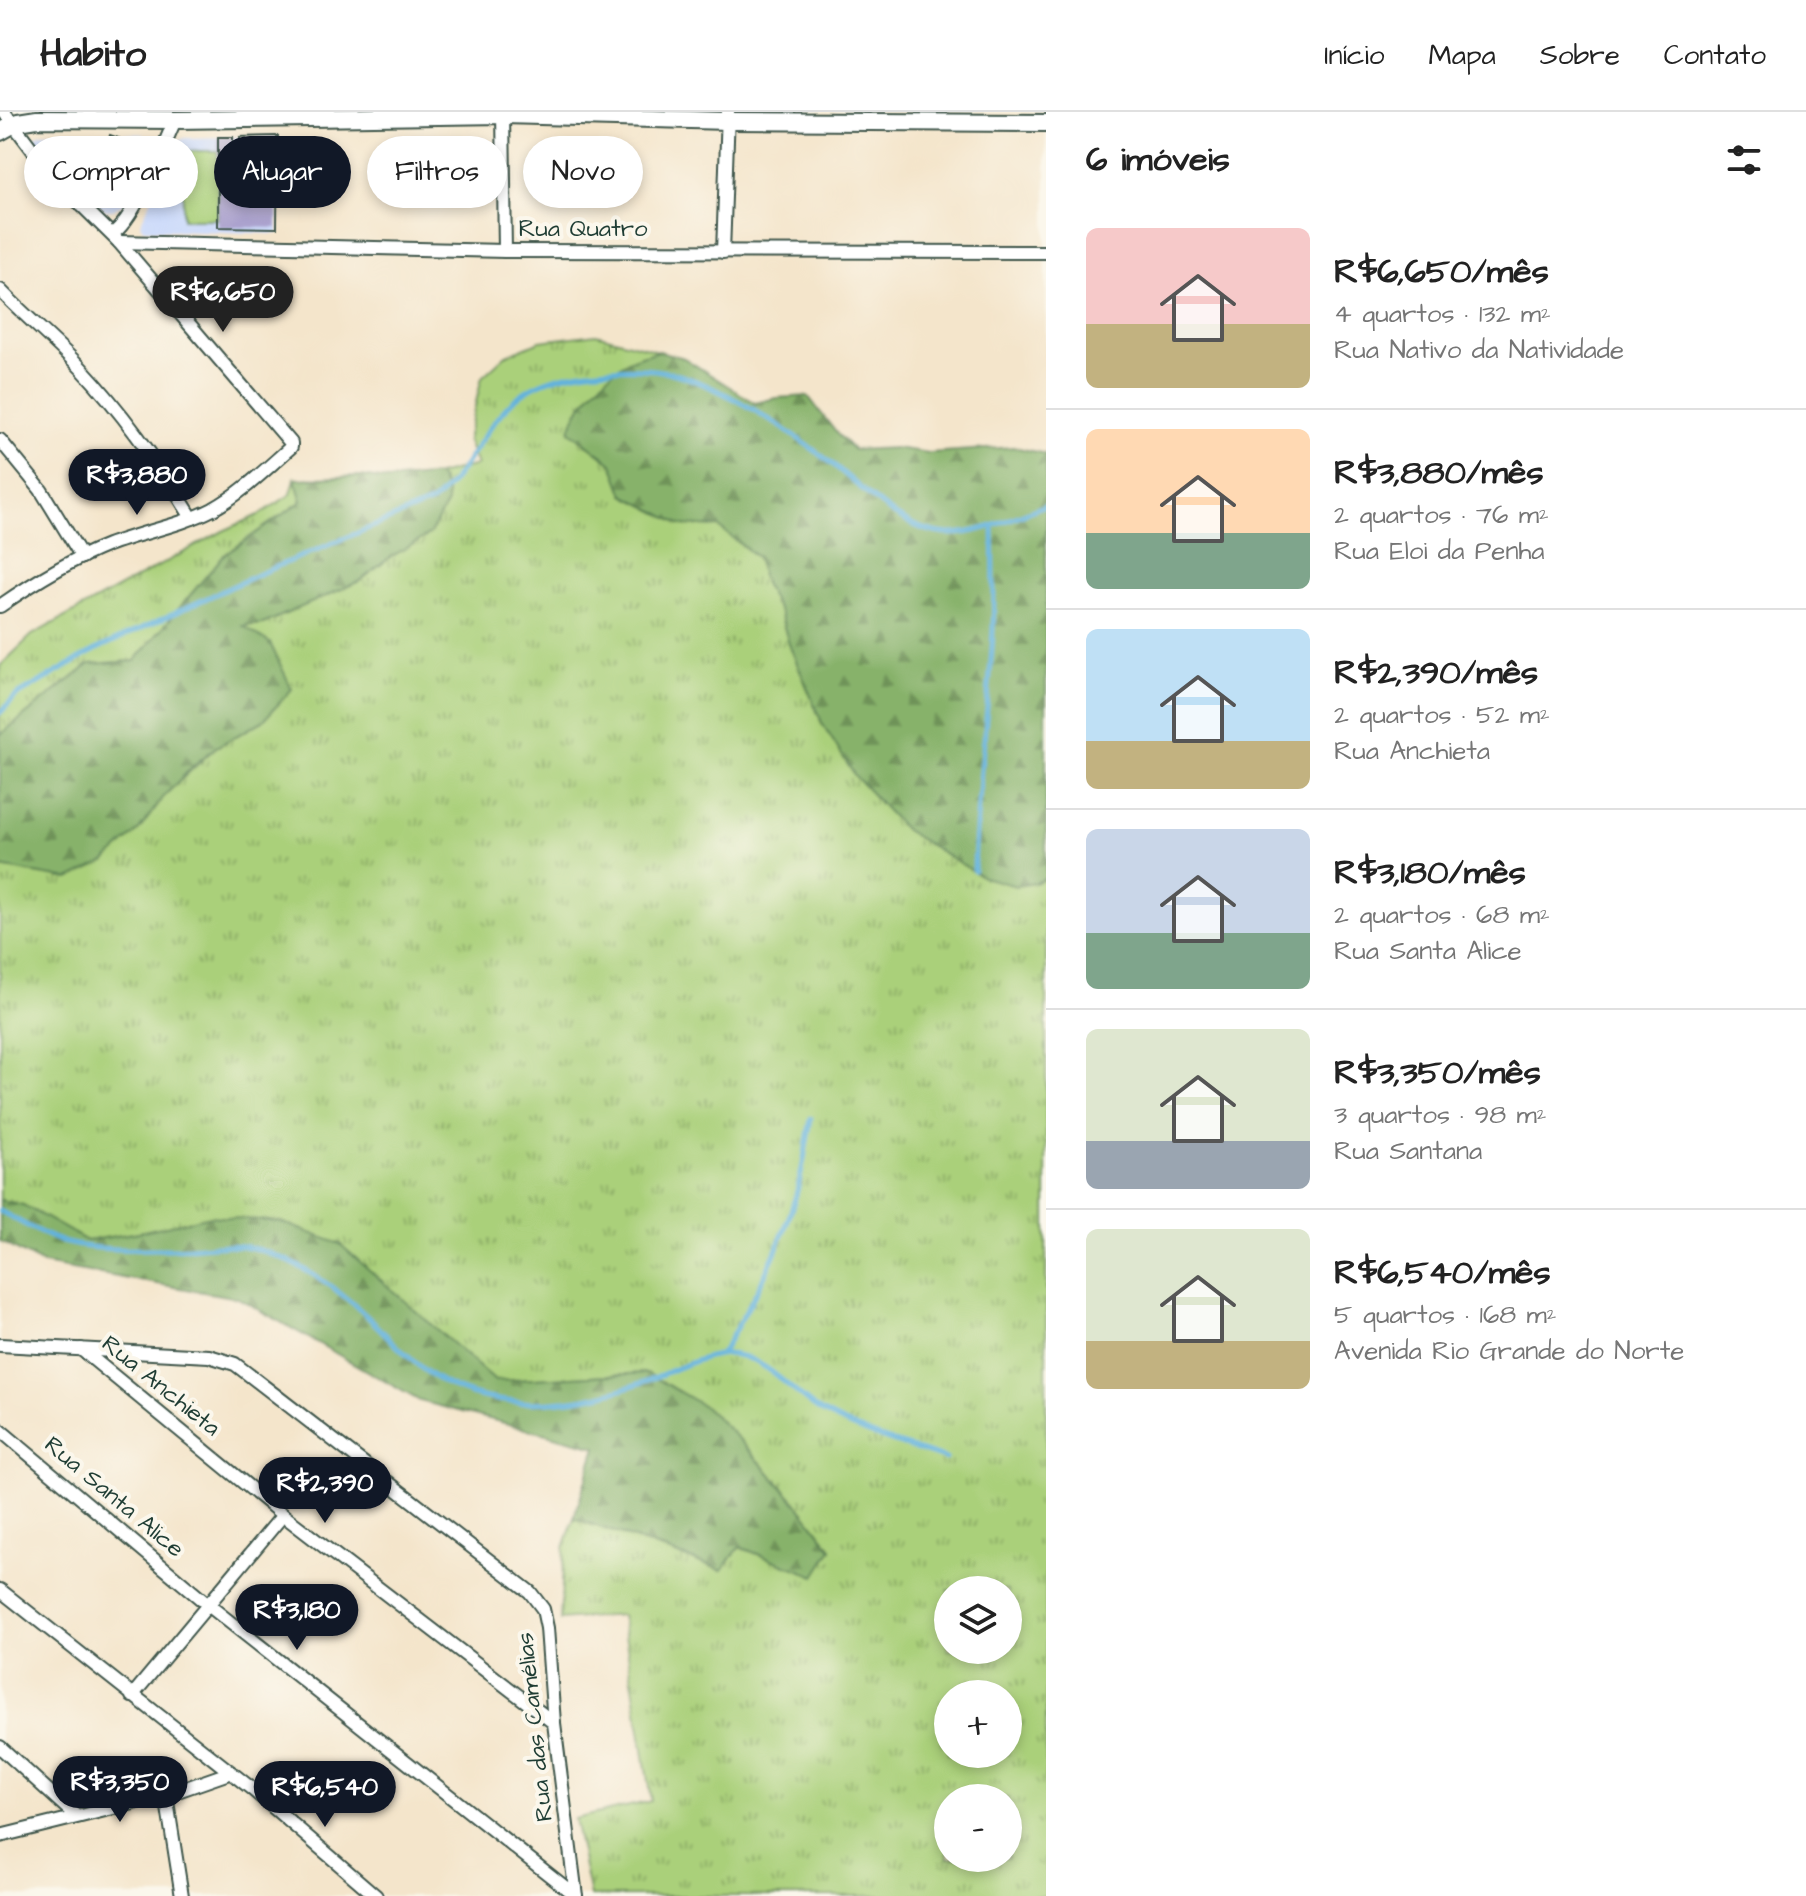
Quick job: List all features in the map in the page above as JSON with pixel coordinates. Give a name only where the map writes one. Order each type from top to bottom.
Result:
[{"type":"street","points":[[503,114],[505,251]]},
{"type":"street","points":[[6,123],[30,119],[175,120],[503,114],[1046,123]]},
{"type":"street","points":[[723,252],[728,116]]},
{"type":"street","points":[[115,238],[148,180],[175,120]]},
{"type":"street","points":[[0,606],[82,557],[192,518],[230,498],[291,447],[290,440],[115,238],[54,178],[6,123]]},
{"type":"street","name":"Rua Quatro","points":[[115,238],[505,251],[1046,252]]},
{"type":"street","points":[[0,290],[55,341],[111,402],[154,458],[192,518]]},
{"type":"street","points":[[0,440],[41,490],[82,557]]},
{"type":"street","name":"Rua das Camélias","points":[[0,1345],[209,1356],[235,1364],[530,1592],[543,1609],[547,1628],[554,1723],[576,1896]]},
{"type":"street","name":"Rua Anchieta","points":[[81,1349],[283,1515],[554,1723]]},
{"type":"street","name":"Rua Santa Alice","points":[[0,1430],[207,1604],[576,1896]]},
{"type":"street","points":[[132,1696],[283,1515]]},
{"type":"street","points":[[1,1592],[252,1789],[376,1896]]},
{"type":"street","points":[[0,1747],[76,1816]]},
{"type":"street","points":[[0,1836],[166,1795],[229,1773]]},
{"type":"street","points":[[166,1795],[183,1893]]},
{"type":"shaded area","points":[[42,133],[144,136],[36,136]]},
{"type":"shaded area","points":[[214,137],[214,208],[278,208],[278,234],[143,229],[140,224],[147,208],[198,208],[198,138]]},
{"type":"green space","points":[[198,151],[214,151],[214,208],[218,208],[218,219],[183,219],[183,208],[198,208]]},
{"type":"green space","points":[[596,334],[659,351],[628,361],[570,431],[612,463],[624,495],[682,525],[719,527],[757,557],[764,583],[780,613],[789,644],[822,723],[855,776],[905,830],[983,877],[1035,883],[1046,878],[1046,1896],[590,1896],[574,1819],[651,1801],[622,1615],[560,1620],[564,1548],[574,1518],[721,1570],[739,1547],[815,1575],[832,1548],[795,1501],[739,1439],[705,1407],[647,1373],[495,1381],[381,1282],[139,1232],[87,1241],[23,1205],[0,1200],[0,867],[69,879],[139,830],[165,795],[216,747],[263,721],[242,626],[263,624],[360,581],[389,558],[430,534],[447,492],[438,475],[477,465],[467,440],[482,377],[506,355],[540,341]]},
{"type":"green space","points":[[659,351],[684,358],[755,403],[808,396],[838,435],[854,450],[895,448],[929,453],[1014,447],[1046,454],[1046,878],[1016,886],[983,877],[905,830],[855,776],[822,723],[789,644],[780,613],[764,583],[757,557],[719,527],[682,525],[624,495],[612,463],[570,431],[585,401],[610,374],[632,359]]},
{"type":"green space","points":[[438,475],[447,492],[447,503],[430,534],[389,558],[360,581],[263,624],[243,626],[270,643],[292,689],[263,721],[216,747],[195,764],[165,795],[139,830],[105,862],[69,879],[0,867],[0,735],[90,664],[135,661],[223,556],[302,501],[295,479],[361,476],[388,480]]},
{"type":"green space","points":[[295,479],[302,501],[223,556],[135,661],[90,664],[0,735],[0,666],[32,635],[223,531],[259,515],[291,494]]},
{"type":"green space","points":[[0,1200],[23,1205],[87,1241],[210,1216],[281,1222],[340,1244],[495,1381],[647,1373],[705,1407],[739,1439],[795,1501],[832,1549],[815,1576],[740,1547],[722,1570],[574,1518],[596,1447],[420,1401],[238,1298],[43,1264],[0,1241]]},
{"type":"building","points":[[218,208],[277,208],[277,228],[218,227]]},
{"type":"waterway","points":[[0,713],[16,696],[95,650],[261,573],[432,502],[458,475],[490,427],[515,399],[546,381],[583,372],[624,369],[663,371],[717,390],[793,435],[897,516],[930,531],[948,534],[973,531],[1046,505]]},
{"type":"waterway","points":[[974,871],[992,644],[993,526]]},
{"type":"waterway","points":[[721,1354],[781,1239],[798,1188],[811,1119]]},
{"type":"waterway","points":[[0,1211],[49,1237],[78,1246],[174,1249],[234,1245],[269,1253],[301,1267],[331,1286],[428,1373],[471,1394],[512,1402],[577,1399],[638,1384],[713,1356],[736,1355],[768,1369],[816,1408],[847,1424],[946,1459]]}]
